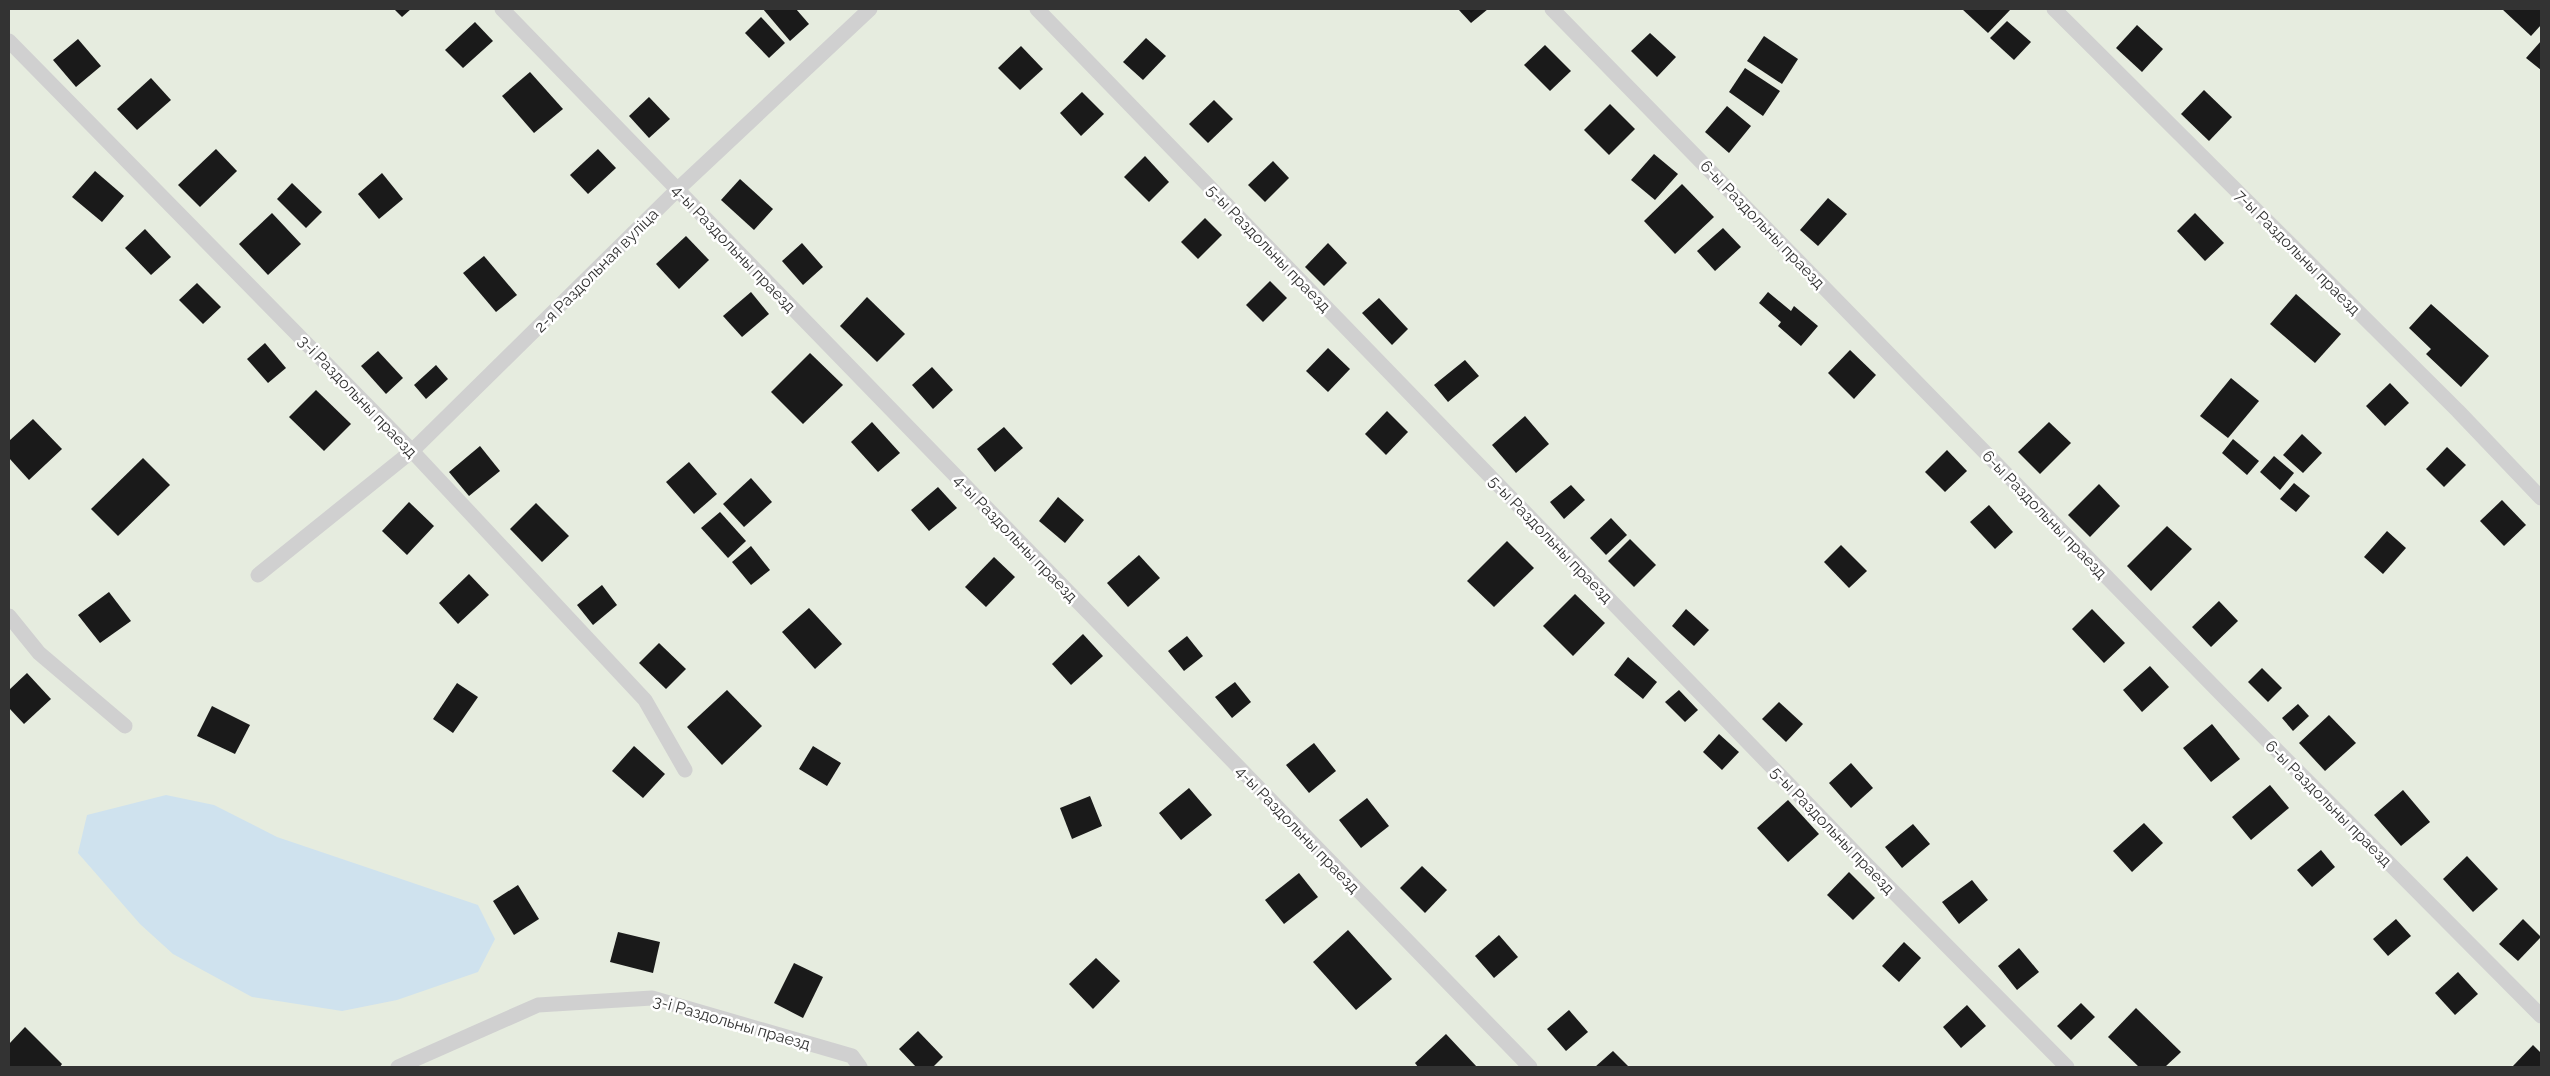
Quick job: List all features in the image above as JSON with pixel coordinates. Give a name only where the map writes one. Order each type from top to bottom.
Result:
[{"type":"lane","name":"4-ы Раздольны праезд","points":[[502,9],[1530,1067]]},
{"type":"lane","name":"2-я Раздольная вуліца","points":[[258,575],[412,451],[677,190],[870,9]]},
{"type":"lane","name":"5-ы Раздольны праезд","points":[[1037,9],[1855,853],[2067,1067]]},
{"type":"lane","name":"6-ы Раздольны праезд","points":[[1552,9],[2225,698],[2541,1016]]},
{"type":"lane","name":"7-ы Раздольны праезд","points":[[2054,9],[2458,411],[2541,498]]},
{"type":"lane","name":"3-і Раздольны праезд","points":[[9,41],[412,451],[645,700],[685,770]]},
{"type":"lane","points":[[9,616],[39,653],[125,726]]},
{"type":"lane","name":"3-і Раздольны праезд","points":[[398,1067],[538,1005],[652,998],[852,1056],[860,1067]]},
{"type":"shaded area","points":[[9,9],[2541,9],[2541,1067],[9,1067]]},
{"type":"water","points":[[166,795],[214,805],[277,837],[478,905],[495,939],[478,972],[397,1000],[342,1011],[252,997],[173,954],[140,924],[78,853],[87,815]]},
{"type":"building","points":[[394,9],[411,9],[402,17]]},
{"type":"building","points":[[763,9],[796,9],[809,24],[790,41]]},
{"type":"building","points":[[1458,9],[1488,9],[1471,23]]},
{"type":"building","points":[[1962,9],[2011,9],[1988,33]]},
{"type":"building","points":[[2502,9],[2541,9],[2541,25],[2531,36]]},
{"type":"building","points":[[761,17],[785,43],[769,58],[745,33]]},
{"type":"building","points":[[2007,21],[2031,42],[2014,60],[1990,38]]},
{"type":"building","points":[[475,22],[493,41],[463,68],[445,50]]},
{"type":"building","points":[[2137,25],[2163,49],[2142,72],[2116,48]]},
{"type":"building","points":[[1650,33],[1676,57],[1657,77],[1631,51]]},
{"type":"building","points":[[1764,36],[1798,59],[1782,84],[1747,61]]},
{"type":"building","points":[[1146,38],[1166,56],[1143,80],[1123,62]]},
{"type":"building","points":[[78,39],[101,66],[76,87],[53,60]]},
{"type":"building","points":[[2541,41],[2541,70],[2526,58]]},
{"type":"building","points":[[1545,45],[1571,71],[1550,91],[1524,65]]},
{"type":"building","points":[[1021,46],[1043,69],[1020,90],[998,68]]},
{"type":"building","points":[[1745,68],[1780,91],[1763,116],[1729,92]]},
{"type":"building","points":[[530,72],[563,109],[534,133],[502,96]]},
{"type":"building","points":[[151,78],[171,100],[137,130],[117,109]]},
{"type":"building","points":[[2204,90],[2232,117],[2209,141],[2181,114]]},
{"type":"building","points":[[1082,92],[1104,114],[1081,136],[1060,113]]},
{"type":"building","points":[[649,97],[670,119],[649,138],[629,116]]},
{"type":"building","points":[[1214,100],[1233,119],[1208,143],[1189,124]]},
{"type":"building","points":[[1610,104],[1635,129],[1609,155],[1584,130]]},
{"type":"building","points":[[1727,106],[1751,126],[1729,153],[1705,132]]},
{"type":"building","points":[[216,149],[237,171],[200,207],[178,185]]},
{"type":"building","points":[[598,149],[616,168],[588,194],[570,175]]},
{"type":"building","points":[[1654,154],[1678,174],[1655,200],[1631,180]]},
{"type":"building","points":[[1145,156],[1169,182],[1149,202],[1124,177]]},
{"type":"building","points":[[1273,161],[1289,178],[1265,202],[1248,185]]},
{"type":"building","points":[[95,171],[124,196],[102,222],[72,197]]},
{"type":"building","points":[[382,173],[403,199],[379,219],[358,194]]},
{"type":"building","points":[[740,179],[773,209],[754,230],[721,200]]},
{"type":"building","points":[[292,183],[322,212],[306,228],[277,199]]},
{"type":"building","points":[[1682,184],[1714,217],[1675,254],[1644,221]]},
{"type":"building","points":[[1828,198],[1847,214],[1818,246],[1800,230]]},
{"type":"building","points":[[272,213],[301,244],[268,275],[239,244]]},
{"type":"building","points":[[2195,213],[2224,243],[2205,261],[2177,231]]},
{"type":"building","points":[[1205,218],[1222,235],[1198,259],[1181,242]]},
{"type":"building","points":[[1723,228],[1741,247],[1715,271],[1697,251]]},
{"type":"building","points":[[145,229],[171,257],[151,275],[125,248]]},
{"type":"building","points":[[686,236],[709,260],[679,289],[656,264]]},
{"type":"building","points":[[802,243],[823,267],[803,285],[782,261]]},
{"type":"building","points":[[1328,243],[1347,263],[1324,286],[1305,267]]},
{"type":"building","points":[[484,256],[517,295],[496,312],[463,273]]},
{"type":"building","points":[[1270,281],[1287,298],[1263,322],[1246,305]]},
{"type":"building","points":[[197,283],[221,307],[203,324],[179,300]]},
{"type":"building","points":[[751,292],[769,314],[742,337],[723,316]]},
{"type":"building","points":[[1768,292],[1791,311],[1794,306],[1818,326],[1801,346],[1778,326],[1781,322],[1759,303]]},
{"type":"building","points":[[2296,294],[2341,334],[2315,363],[2270,324]]},
{"type":"building","points":[[867,297],[905,334],[877,362],[840,326]]},
{"type":"building","points":[[1379,298],[1408,329],[1392,345],[1362,313]]},
{"type":"building","points":[[2431,304],[2489,356],[2461,387],[2426,354],[2431,349],[2409,328]]},
{"type":"building","points":[[265,343],[286,368],[268,383],[247,359]]},
{"type":"building","points":[[1328,348],[1350,369],[1328,392],[1306,371]]},
{"type":"building","points":[[1850,350],[1876,375],[1854,399],[1828,373]]},
{"type":"building","points":[[378,351],[403,378],[386,394],[361,366]]},
{"type":"building","points":[[810,353],[843,385],[803,424],[771,392]]},
{"type":"building","points":[[1465,360],[1479,376],[1448,402],[1434,385]]},
{"type":"building","points":[[436,365],[448,379],[426,399],[414,385]]},
{"type":"building","points":[[932,367],[953,390],[933,409],[912,385]]},
{"type":"building","points":[[2231,378],[2259,401],[2228,438],[2200,416]]},
{"type":"building","points":[[2390,383],[2409,403],[2385,426],[2366,406]]},
{"type":"building","points":[[316,390],[351,424],[324,451],[289,417]]},
{"type":"building","points":[[1387,411],[1408,432],[1386,455],[1365,434]]},
{"type":"building","points":[[1525,416],[1549,444],[1516,473],[1492,445]]},
{"type":"building","points":[[33,419],[62,449],[29,480],[9,458],[9,441]]},
{"type":"building","points":[[872,422],[900,453],[878,472],[851,442]]},
{"type":"building","points":[[2049,422],[2071,443],[2040,474],[2018,452]]},
{"type":"building","points":[[1004,427],[1023,448],[995,472],[977,449]]},
{"type":"building","points":[[2302,434],[2322,453],[2303,473],[2283,455]]},
{"type":"building","points":[[2233,439],[2259,461],[2247,475],[2222,453]]},
{"type":"building","points":[[480,446],[500,471],[469,496],[449,472]]},
{"type":"building","points":[[2447,447],[2466,465],[2444,487],[2426,469]]},
{"type":"building","points":[[1947,450],[1967,471],[1945,492],[1925,472]]},
{"type":"building","points":[[2274,456],[2294,473],[2280,490],[2260,472]]},
{"type":"building","points":[[143,458],[170,485],[118,536],[91,509]]},
{"type":"building","points":[[689,462],[717,494],[694,514],[666,482]]},
{"type":"building","points":[[751,478],[772,502],[744,527],[723,504]]},
{"type":"building","points":[[2294,483],[2310,496],[2296,512],[2280,499]]},
{"type":"building","points":[[2099,484],[2120,506],[2090,537],[2068,515]]},
{"type":"building","points":[[1571,485],[1585,500],[1564,519],[1550,502]]},
{"type":"building","points":[[938,487],[957,508],[929,531],[911,510]]},
{"type":"building","points":[[1058,497],[1084,520],[1065,543],[1039,521]]},
{"type":"building","points":[[2502,500],[2526,525],[2504,546],[2480,521]]},
{"type":"building","points":[[409,502],[434,526],[407,555],[382,531]]},
{"type":"building","points":[[536,503],[569,536],[542,562],[510,529]]},
{"type":"building","points":[[1989,505],[2013,532],[1995,549],[1970,522]]},
{"type":"building","points":[[720,512],[746,541],[728,558],[701,528]]},
{"type":"building","points":[[1611,518],[1627,535],[1606,555],[1590,538]]},
{"type":"building","points":[[2167,526],[2192,549],[2151,591],[2127,566]]},
{"type":"building","points":[[2387,531],[2406,548],[2383,574],[2364,557]]},
{"type":"building","points":[[1630,539],[1656,565],[1634,587],[1608,561]]},
{"type":"building","points":[[1507,541],[1534,568],[1494,607],[1467,581]]},
{"type":"building","points":[[1841,545],[1867,571],[1849,588],[1824,562]]},
{"type":"building","points":[[751,546],[770,570],[751,585],[732,562]]},
{"type":"building","points":[[1139,555],[1160,578],[1128,607],[1107,583]]},
{"type":"building","points":[[994,557],[1015,577],[986,607],[965,587]]},
{"type":"building","points":[[469,574],[489,595],[458,624],[439,603]]},
{"type":"building","points":[[602,585],[617,605],[593,625],[577,605]]},
{"type":"building","points":[[109,592],[131,621],[100,643],[78,615]]},
{"type":"building","points":[[1575,594],[1605,623],[1573,656],[1543,626]]},
{"type":"building","points":[[2219,601],[2238,621],[2211,647],[2192,627]]},
{"type":"building","points":[[809,608],[842,644],[815,669],[782,632]]},
{"type":"building","points":[[1686,609],[1709,630],[1694,646],[1672,626]]},
{"type":"building","points":[[2092,609],[2125,643],[2104,663],[2072,629]]},
{"type":"building","points":[[1083,634],[1103,656],[1071,685],[1052,664]]},
{"type":"building","points":[[1187,636],[1203,656],[1184,671],[1168,651]]},
{"type":"building","points":[[659,643],[686,669],[666,689],[639,663]]},
{"type":"building","points":[[1628,657],[1657,682],[1643,699],[1614,675]]},
{"type":"building","points":[[2150,666],[2169,687],[2142,712],[2123,690]]},
{"type":"building","points":[[2262,668],[2282,688],[2268,702],[2248,682]]},
{"type":"building","points":[[27,673],[51,699],[24,724],[9,708],[9,690]]},
{"type":"building","points":[[1235,682],[1251,702],[1232,718],[1215,697]]},
{"type":"building","points":[[457,683],[478,697],[453,733],[433,719]]},
{"type":"building","points":[[727,690],[762,726],[722,765],[687,727]]},
{"type":"building","points":[[1679,690],[1698,710],[1685,722],[1665,702]]},
{"type":"building","points":[[1779,702],[1803,724],[1786,742],[1762,719]]},
{"type":"building","points":[[2298,704],[2309,716],[2293,731],[2282,718]]},
{"type":"building","points":[[212,706],[250,725],[235,754],[197,736]]},
{"type":"building","points":[[2329,715],[2356,743],[2325,771],[2299,743]]},
{"type":"building","points":[[2212,724],[2240,759],[2211,782],[2183,748]]},
{"type":"building","points":[[1719,734],[1739,752],[1722,770],[1703,752]]},
{"type":"building","points":[[1314,743],[1336,771],[1309,793],[1286,765]]},
{"type":"building","points":[[634,746],[665,774],[643,798],[612,771]]},
{"type":"building","points":[[813,746],[841,763],[827,786],[799,769]]},
{"type":"building","points":[[1851,763],[1873,788],[1851,808],[1829,783]]},
{"type":"building","points":[[2270,785],[2289,808],[2251,840],[2232,817]]},
{"type":"building","points":[[1189,788],[1212,815],[1181,840],[1159,813]]},
{"type":"building","points":[[2403,790],[2430,822],[2401,846],[2374,815]]},
{"type":"building","points":[[1090,796],[1102,826],[1072,839],[1060,808]]},
{"type":"building","points":[[1367,798],[1389,826],[1361,848],[1339,820]]},
{"type":"building","points":[[1788,800],[1819,834],[1788,862],[1757,828]]},
{"type":"building","points":[[2144,823],[2163,843],[2132,872],[2113,851]]},
{"type":"building","points":[[1913,824],[1930,844],[1902,868],[1885,847]]},
{"type":"building","points":[[2321,850],[2335,867],[2312,887],[2297,870]]},
{"type":"building","points":[[2467,856],[2498,889],[2473,912],[2443,879]]},
{"type":"building","points":[[1422,866],[1447,890],[1425,913],[1400,888]]},
{"type":"building","points":[[1849,872],[1875,898],[1853,920],[1827,895]]},
{"type":"building","points":[[1299,873],[1318,897],[1284,924],[1265,900]]},
{"type":"building","points":[[1972,880],[1988,900],[1959,924],[1942,902]]},
{"type":"building","points":[[518,885],[539,919],[514,935],[493,901]]},
{"type":"building","points":[[2396,919],[2411,936],[2388,956],[2373,939]]},
{"type":"building","points":[[2523,919],[2541,937],[2518,961],[2499,944]]},
{"type":"building","points":[[1348,930],[1392,979],[1356,1010],[1313,962]]},
{"type":"building","points":[[618,932],[660,942],[653,973],[610,962]]},
{"type":"building","points":[[1499,935],[1518,957],[1494,978],[1475,956]]},
{"type":"building","points":[[1904,942],[1921,958],[1899,982],[1882,966]]},
{"type":"building","points":[[2019,948],[2039,972],[2017,990],[1998,966]]},
{"type":"building","points":[[1096,958],[1120,981],[1093,1009],[1069,984]]},
{"type":"building","points":[[794,963],[823,977],[803,1018],[774,1003]]},
{"type":"building","points":[[2458,972],[2478,994],[2455,1015],[2435,993]]},
{"type":"building","points":[[2081,1003],[2095,1017],[2071,1040],[2057,1026]]},
{"type":"building","points":[[1967,1005],[1986,1026],[1961,1048],[1943,1027]]},
{"type":"building","points":[[2136,1008],[2181,1052],[2165,1067],[2139,1067],[2108,1037]]},
{"type":"building","points":[[1569,1010],[1588,1032],[1566,1051],[1547,1029]]},
{"type":"building","points":[[25,1027],[62,1064],[60,1067],[9,1067],[9,1044]]},
{"type":"building","points":[[918,1031],[943,1057],[933,1067],[916,1067],[899,1049]]},
{"type":"building","points":[[1446,1034],[1477,1067],[1418,1067],[1415,1063]]},
{"type":"building","points":[[2533,1045],[2541,1053],[2541,1067],[2513,1066]]},
{"type":"building","points":[[1613,1051],[1629,1067],[1595,1067]]}]
